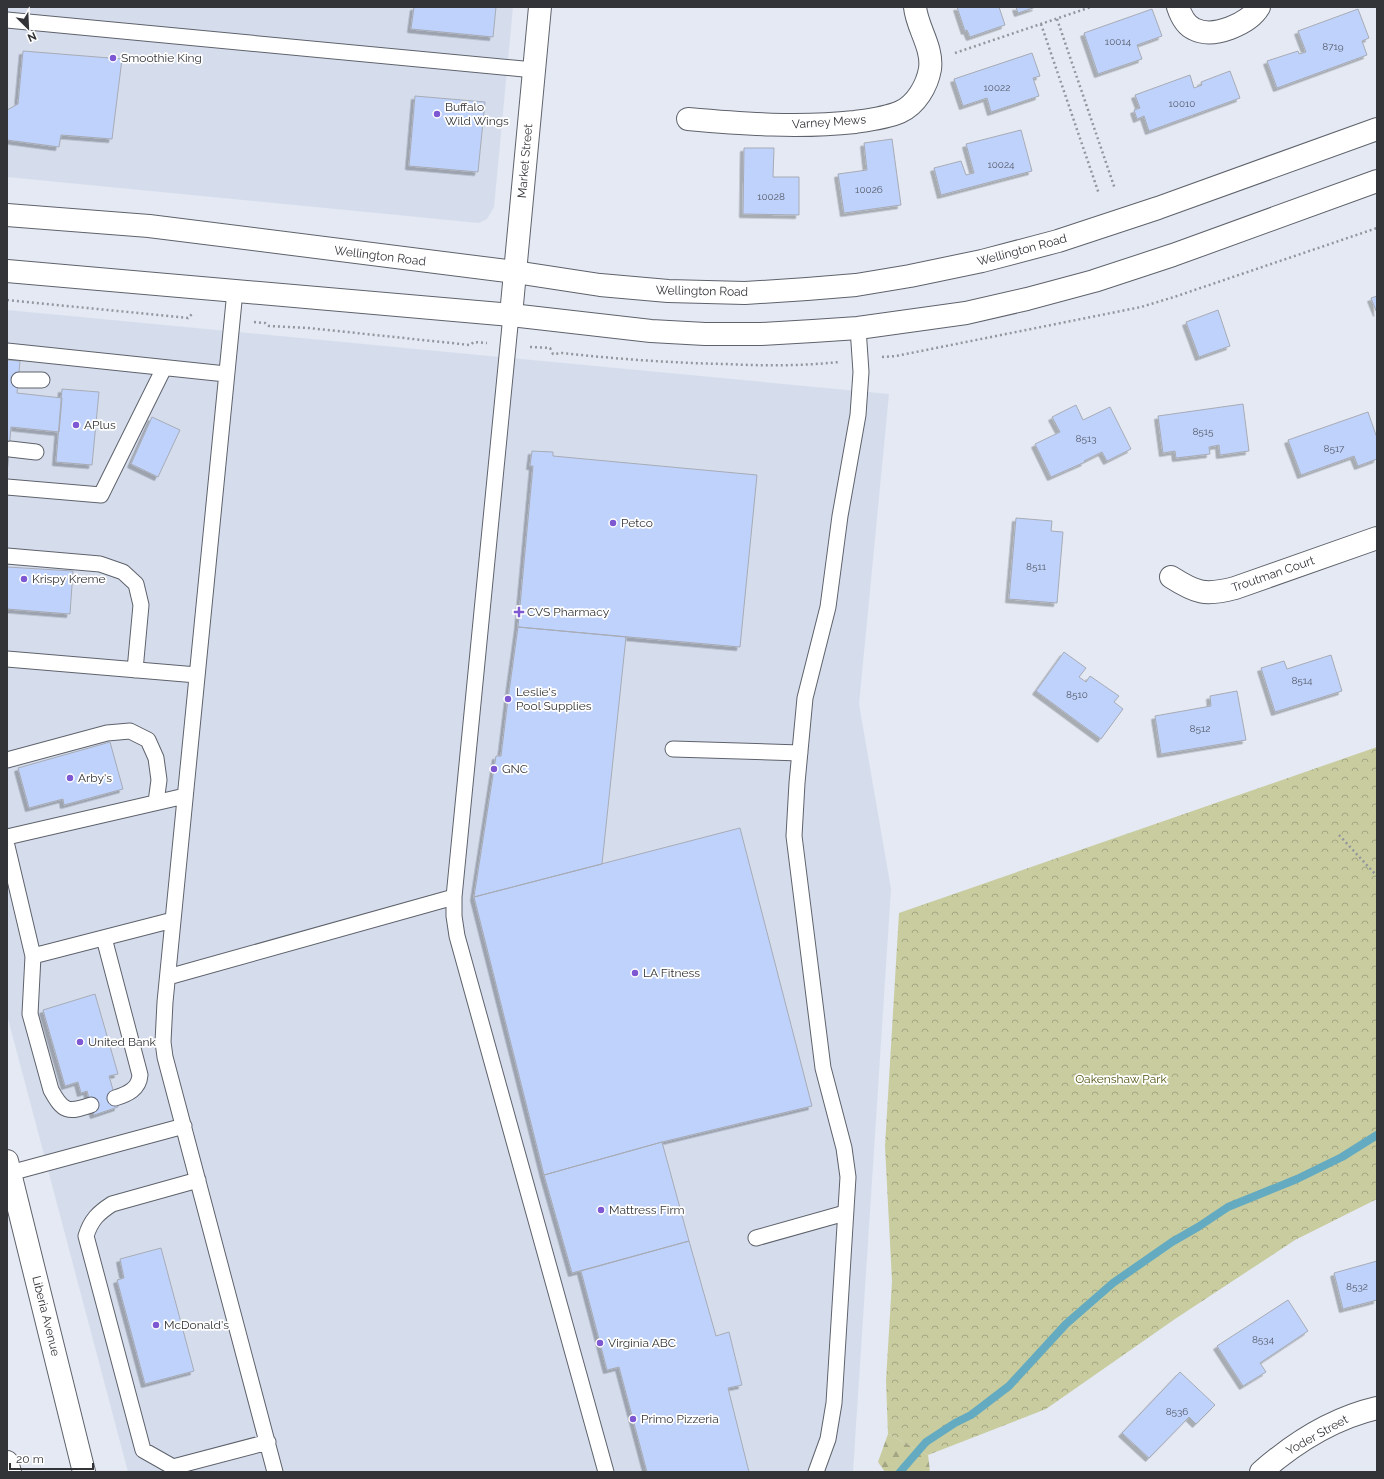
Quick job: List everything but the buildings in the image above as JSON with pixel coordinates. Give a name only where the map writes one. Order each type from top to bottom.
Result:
[{"type":"main road","name":"Market Street","points":[[511,315],[540,7]]},
{"type":"main road","name":"Varney Mews","points":[[688,119],[757,125],[838,124],[884,117],[900,112],[911,105],[925,85],[930,62],[915,7]]},
{"type":"main road","points":[[1178,7],[1183,19],[1188,25],[1193,29],[1202,32],[1221,30],[1239,24],[1255,14],[1259,7]]},
{"type":"main road","name":"Wellington Road","points":[[7,215],[149,226],[515,272],[600,286],[668,291],[746,293],[848,286],[910,276],[982,261],[1058,241],[1158,208],[1377,129]]},
{"type":"main road","points":[[7,271],[511,315],[651,331],[705,334],[761,334],[858,328],[966,312],[1027,299],[1094,281],[1173,255],[1377,181]]},
{"type":"main road","name":"Troutman Court","points":[[1171,577],[1189,588],[1209,593],[1221,592],[1377,538]]},
{"type":"main road","name":"Liberia Avenue","points":[[9,1167],[84,1472]]},
{"type":"main road","name":"Yoder Street","points":[[1262,1472],[1281,1454],[1309,1436],[1340,1421],[1377,1408]]},
{"type":"main road","points":[[7,1462],[10,1472]]},
{"type":"lane","points":[[7,20],[534,70]]},
{"type":"lane","points":[[235,290],[173,920],[163,1042],[165,1056],[275,1472]]},
{"type":"lane","points":[[511,315],[454,897],[454,916],[457,936],[606,1472]]},
{"type":"lane","points":[[816,1472],[828,1439],[834,1403],[848,1177],[844,1148],[823,1068],[794,836],[805,698],[828,607],[840,516],[858,415],[861,372],[858,328]]},
{"type":"lane","points":[[7,351],[226,374]]},
{"type":"lane","points":[[7,487],[101,495],[164,368]]},
{"type":"lane","points":[[19,380],[42,380]]},
{"type":"lane","points":[[10,450],[36,452]]},
{"type":"lane","points":[[7,556],[100,564],[124,572],[136,584],[141,605],[135,670]]},
{"type":"lane","points":[[7,659],[197,675]]},
{"type":"lane","points":[[7,760],[107,733],[130,731],[148,740],[156,758],[159,780],[156,802]]},
{"type":"lane","points":[[673,749],[800,753]]},
{"type":"lane","points":[[7,837],[185,796]]},
{"type":"lane","points":[[7,846],[33,956],[30,1014],[51,1090],[57,1101],[67,1109],[80,1109],[91,1105]]},
{"type":"lane","points":[[168,977],[454,897]]},
{"type":"lane","points":[[33,956],[173,920]]},
{"type":"lane","points":[[104,938],[140,1075],[140,1081],[135,1088],[127,1094],[115,1098]]},
{"type":"lane","points":[[9,1167],[184,1126]]},
{"type":"lane","points":[[198,1180],[112,1204],[100,1212],[90,1224],[86,1236],[143,1450],[173,1470],[268,1442]]},
{"type":"lane","points":[[756,1238],[846,1213]]},
{"type":"path","points":[[930,62],[1091,7]]},
{"type":"path","points":[[1057,19],[1115,189]]},
{"type":"path","points":[[1041,24],[1099,194]]},
{"type":"path","points":[[896,356],[1141,307],[1174,298],[1377,228]]},
{"type":"path","points":[[7,300],[188,318],[191,314]]},
{"type":"path","points":[[265,323],[269,326],[309,328],[470,345],[474,342]]},
{"type":"path","points":[[550,348],[553,354],[562,353],[667,363],[813,365]]},
{"type":"path","points":[[1339,835],[1377,876]]},
{"type":"shaded area","points":[[7,7],[513,7],[494,207],[487,219],[479,223],[7,177]]},
{"type":"shaded area","points":[[7,310],[889,394],[859,704],[891,889],[853,1472],[128,1472],[7,1015]]},
{"type":"green space","name":"Oakenshaw Park","points":[[1377,747],[1377,1199],[1295,1240],[1175,1319],[1046,1409],[928,1455],[888,1434],[886,1381],[892,1281],[885,1146],[899,913]]},
{"type":"green space","points":[[888,1434],[928,1455],[930,1472],[885,1472],[878,1462]]},
{"type":"waterway","points":[[900,1472],[926,1442],[955,1423],[971,1415],[1009,1386],[1066,1324],[1113,1283],[1172,1242],[1228,1207],[1297,1179],[1342,1157],[1377,1135]]},
{"type":"place","name":"Smoothie King","points":[[113,58]]},
{"type":"place","name":"Buffalo Wild Wings","points":[[437,114]]},
{"type":"place","name":"APlus","points":[[76,425]]},
{"type":"place","name":"Petco","points":[[613,523]]},
{"type":"place","name":"Krispy Kreme","points":[[24,579]]},
{"type":"place","name":"CVS Pharmacy","points":[[519,612]]},
{"type":"place","name":"Leslie's Pool Supplies","points":[[508,699]]},
{"type":"place","name":"GNC","points":[[494,769]]},
{"type":"place","name":"Arby's","points":[[70,778]]},
{"type":"place","name":"LA Fitness","points":[[635,973]]},
{"type":"place","name":"United Bank","points":[[80,1042]]},
{"type":"place","name":"Mattress Firm","points":[[601,1210]]},
{"type":"place","name":"McDonald's","points":[[156,1325]]},
{"type":"place","name":"Virginia ABC","points":[[600,1343]]},
{"type":"place","name":"Primo Pizzeria","points":[[633,1419]]}]
